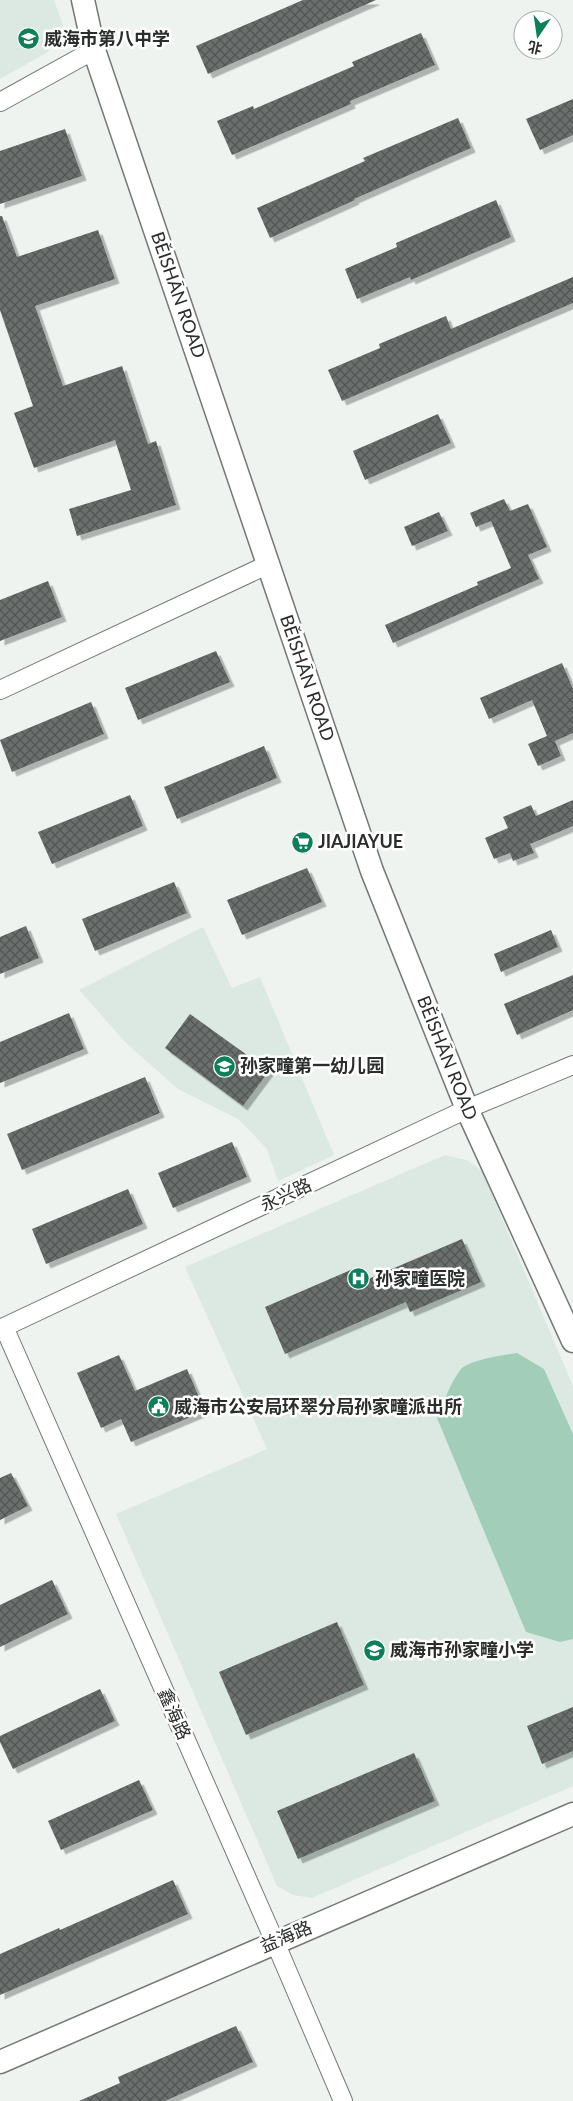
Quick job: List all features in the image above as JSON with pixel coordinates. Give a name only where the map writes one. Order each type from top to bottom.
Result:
[{"type":"main road","name":"BĚISHĀN ROAD","points":[[83,0],[94,50],[372,872],[467,1109],[573,1341]]},
{"type":"main road","name":"益海路","points":[[0,2062],[573,1814]]},
{"type":"street","points":[[0,102],[94,50]]},
{"type":"street","points":[[0,690],[269,564]]},
{"type":"street","name":"永兴路","points":[[2,1328],[467,1109],[573,1065]]},
{"type":"street","name":"鑫海路","points":[[2,1328],[275,1942],[343,2101]]},
{"type":"shaded area","name":"威海市第八中学","points":[[0,0],[54,0],[63,25],[48,52],[0,79]]},
{"type":"shaded area","name":"孙家疃第一幼儿园","points":[[203,927],[232,988],[260,977],[334,1155],[278,1181],[267,1149],[238,1119],[178,1089],[126,1043],[79,990]]},
{"type":"shaded area","name":"威海市孙家疃小学","points":[[445,1155],[467,1160],[482,1171],[573,1386],[573,1786],[312,1898],[293,1895],[277,1886],[116,1514],[267,1449],[185,1267]]},
{"type":"green space","points":[[517,1353],[544,1369],[573,1434],[573,1639],[560,1642],[526,1632],[437,1418],[451,1386],[461,1369],[479,1361]]},
{"type":"building","points":[[303,0],[376,0],[208,74],[196,46]]},
{"type":"building","points":[[421,33],[435,65],[350,101],[351,104],[232,155],[217,121],[253,106],[254,109],[354,66],[352,62]]},
{"type":"building","points":[[573,99],[573,135],[540,150],[526,119]]},
{"type":"building","points":[[458,118],[471,148],[270,238],[257,208],[365,161],[363,158]]},
{"type":"building","points":[[65,129],[82,176],[0,204],[0,151]]},
{"type":"building","points":[[496,200],[511,237],[411,280],[410,277],[357,299],[345,269],[397,247],[396,243]]},
{"type":"building","points":[[0,216],[2,216],[17,257],[98,230],[115,279],[35,306],[63,386],[122,366],[148,444],[156,441],[176,505],[77,536],[69,509],[131,490],[115,440],[34,468],[14,413],[33,406],[0,310]]},
{"type":"building","points":[[573,277],[573,303],[342,401],[328,370],[380,348],[379,344],[446,316],[451,329]]},
{"type":"building","points":[[438,414],[451,443],[365,480],[353,451]]},
{"type":"building","points":[[504,499],[510,511],[528,504],[547,547],[528,555],[539,579],[393,643],[385,625],[478,585],[477,582],[511,568],[491,521],[476,527],[470,513]]},
{"type":"building","points":[[439,512],[448,531],[412,546],[404,527]]},
{"type":"building","points":[[48,581],[62,617],[0,641],[0,600]]},
{"type":"building","points":[[216,651],[230,682],[138,720],[125,688]]},
{"type":"building","points":[[562,663],[573,689],[573,733],[555,741],[561,756],[538,766],[528,744],[547,736],[532,700],[489,719],[480,698]]},
{"type":"building","points":[[91,702],[104,734],[12,772],[0,740]]},
{"type":"building","points":[[264,746],[277,778],[177,819],[164,787]]},
{"type":"building","points":[[130,795],[143,826],[52,864],[38,832]]},
{"type":"building","points":[[573,800],[573,826],[530,844],[534,853],[513,861],[510,853],[494,859],[485,838],[508,828],[503,817],[531,805],[536,816]]},
{"type":"building","points":[[307,868],[322,902],[242,935],[227,900]]},
{"type":"building","points":[[174,882],[187,913],[95,951],[82,919]]},
{"type":"building","points":[[26,926],[39,958],[0,974],[0,937]]},
{"type":"building","points":[[551,930],[558,947],[501,972],[494,954]]},
{"type":"building","points":[[573,975],[573,1010],[517,1035],[504,1004]]},
{"type":"building","points":[[69,1013],[84,1049],[0,1083],[0,1042]]},
{"type":"building","points":[[190,1014],[269,1071],[243,1106],[165,1048]]},
{"type":"building","points":[[145,1077],[160,1113],[22,1170],[7,1134]]},
{"type":"building","points":[[232,1142],[247,1177],[173,1208],[158,1173]]},
{"type":"building","points":[[128,1189],[143,1224],[46,1264],[32,1229]]},
{"type":"building","points":[[462,1239],[481,1282],[410,1312],[406,1302],[285,1354],[265,1307],[353,1269],[359,1283]]},
{"type":"building","points":[[119,1355],[135,1391],[187,1369],[205,1411],[131,1442],[121,1419],[101,1428],[77,1373]]},
{"type":"building","points":[[11,1473],[28,1506],[0,1520],[0,1478]]},
{"type":"building","points":[[52,1580],[68,1614],[0,1647],[0,1605]]},
{"type":"building","points":[[337,1622],[364,1685],[246,1735],[219,1672]]},
{"type":"building","points":[[100,1689],[115,1721],[13,1769],[0,1742],[0,1736]]},
{"type":"building","points":[[573,1707],[573,1751],[542,1764],[527,1726]]},
{"type":"building","points":[[414,1753],[435,1801],[298,1859],[277,1811]]},
{"type":"building","points":[[139,1780],[153,1810],[61,1850],[48,1821]]},
{"type":"building","points":[[173,1880],[188,1914],[0,1995],[0,1954],[59,1928],[60,1930]]},
{"type":"building","points":[[236,2026],[253,2062],[165,2101],[79,2101],[120,2083],[118,2077]]},
{"type":"place","name":"威海市第八中学","points":[[28,39]]},
{"type":"place","name":"JIAJIAYUE","points":[[302,842]]},
{"type":"place","name":"孙家疃第一幼儿园","points":[[224,1066]]},
{"type":"place","name":"孙家疃医院","points":[[359,1279]]},
{"type":"place","name":"威海市公安局环翠分局孙家疃派出所","points":[[158,1407]]},
{"type":"place","name":"威海市孙家疃小学","points":[[374,1650]]}]
